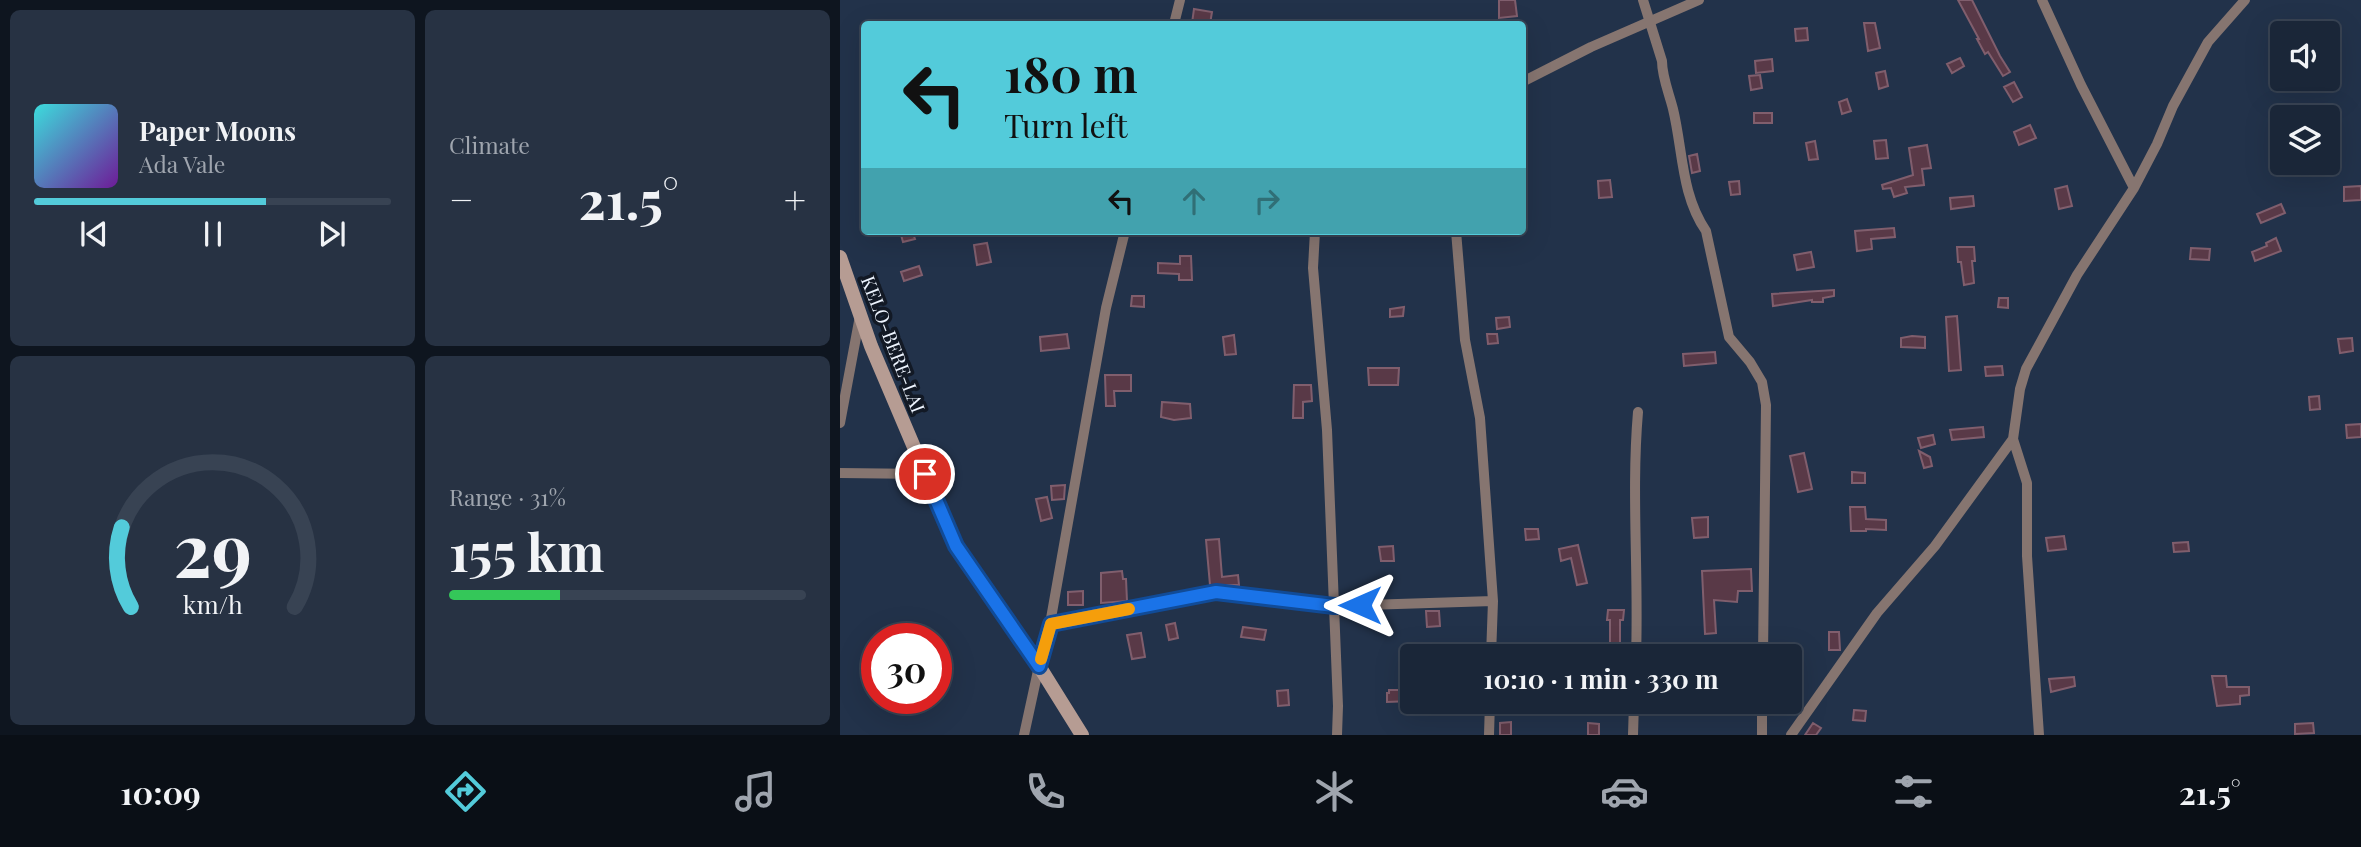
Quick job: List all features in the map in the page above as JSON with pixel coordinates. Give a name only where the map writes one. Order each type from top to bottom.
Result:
[{"type":"main road","name":"KELO-BERE-LAI","points":[[840,257],[871,346],[956,546],[1039,666],[1082,735]]},
{"type":"street","points":[[1175,21],[1180,0]]},
{"type":"street","points":[[1643,0],[1662,61],[1685,184],[1706,231],[1728,337],[1750,362],[1762,382],[1766,405],[1763,644]]},
{"type":"street","points":[[1526,80],[1649,20],[1699,0]]},
{"type":"street","points":[[2042,0],[2081,85],[2134,188]]},
{"type":"street","points":[[1791,735],[1877,614],[1934,546],[2012,439],[2026,369],[2077,275],[2134,188],[2157,144],[2172,106],[2208,42],[2245,0]]},
{"type":"street","points":[[1024,735],[1051,624],[1106,308],[1124,235]]},
{"type":"street","points":[[1315,235],[1313,268],[1327,430],[1337,735]]},
{"type":"street","points":[[1456,235],[1465,340],[1480,418],[1493,601],[1491,644]]},
{"type":"street","points":[[840,423],[860,316]]},
{"type":"street","points":[[1636,644],[1634,460],[1637,412]]},
{"type":"street","points":[[2012,439],[2027,483],[2027,556],[2039,735]]},
{"type":"street","points":[[840,473],[925,474]]},
{"type":"street","points":[[1051,624],[1216,592],[1334,606],[1493,601]]},
{"type":"street","points":[[1489,735],[1490,714]]},
{"type":"street","points":[[1633,735],[1634,714]]},
{"type":"street","points":[[1762,714],[1762,735]]},
{"type":"building","points":[[1499,0],[1515,0],[1517,16],[1499,18]]},
{"type":"building","points":[[1958,0],[1972,0],[2010,72],[2003,76],[1988,52],[1985,54]]},
{"type":"building","points":[[1194,9],[1212,12],[1210,21],[1192,21]]},
{"type":"building","points":[[1864,23],[1875,23],[1880,48],[1868,51]]},
{"type":"building","points":[[1807,28],[1808,40],[1796,41],[1795,29]]},
{"type":"building","points":[[1960,58],[1964,66],[1952,73],[1947,64]]},
{"type":"building","points":[[1772,59],[1773,71],[1756,73],[1755,61]]},
{"type":"building","points":[[1885,71],[1888,86],[1879,89],[1876,73]]},
{"type":"building","points":[[1760,75],[1762,88],[1751,90],[1749,76]]},
{"type":"building","points":[[2014,82],[2022,97],[2013,102],[2004,87]]},
{"type":"building","points":[[1847,99],[1851,111],[1842,114],[1839,102]]},
{"type":"building","points":[[1754,113],[1772,113],[1772,123],[1754,123]]},
{"type":"building","points":[[2030,125],[2036,138],[2019,145],[2014,132]]},
{"type":"building","points":[[1886,140],[1888,158],[1876,159],[1874,141]]},
{"type":"building","points":[[1815,141],[1818,159],[1809,160],[1806,143]]},
{"type":"building","points":[[1927,145],[1931,168],[1922,169],[1924,185],[1905,187],[1907,193],[1894,197],[1891,188],[1883,189],[1882,185],[1913,175],[1909,148]]},
{"type":"building","points":[[1697,154],[1700,171],[1692,173],[1689,156]]},
{"type":"building","points":[[1610,180],[1612,197],[1599,198],[1598,181]]},
{"type":"building","points":[[1739,181],[1740,194],[1731,195],[1729,182]]},
{"type":"building","points":[[2067,186],[2072,206],[2059,209],[2055,189]]},
{"type":"building","points":[[2361,186],[2361,200],[2344,201],[2344,187]]},
{"type":"building","points":[[1973,196],[1974,206],[1951,209],[1950,198]]},
{"type":"building","points":[[2281,204],[2285,213],[2261,223],[2257,214]]},
{"type":"building","points":[[1894,228],[1895,237],[1871,239],[1872,249],[1857,251],[1855,231]]},
{"type":"building","points":[[901,235],[914,235],[915,239],[903,242]]},
{"type":"building","points":[[2276,238],[2281,251],[2255,261],[2252,252],[2267,246],[2266,243]]},
{"type":"building","points":[[987,243],[991,262],[977,265],[974,245]]},
{"type":"building","points":[[1957,247],[1974,247],[1974,283],[1964,285]]},
{"type":"building","points":[[2191,248],[2210,249],[2209,260],[2190,259]]},
{"type":"building","points":[[1811,252],[1814,267],[1797,270],[1794,255]]},
{"type":"building","points":[[1180,256],[1191,256],[1192,280],[1179,280],[1179,274],[1158,273],[1158,263],[1180,264]]},
{"type":"building","points":[[919,266],[922,275],[904,281],[901,272]]},
{"type":"building","points":[[1834,290],[1834,296],[1823,298],[1823,302],[1812,300],[1773,306],[1772,294]]},
{"type":"building","points":[[1132,296],[1144,296],[1144,307],[1131,306]]},
{"type":"building","points":[[1999,298],[2008,298],[2008,308],[1998,307]]},
{"type":"building","points":[[1404,307],[1403,316],[1390,317],[1390,309]]},
{"type":"building","points":[[1957,316],[1961,370],[1949,371],[1946,317]]},
{"type":"building","points":[[1509,317],[1510,327],[1497,329],[1496,318]]},
{"type":"building","points":[[1067,334],[1069,348],[1041,351],[1040,337]]},
{"type":"building","points":[[1487,334],[1497,334],[1498,343],[1488,344]]},
{"type":"building","points":[[1234,335],[1236,354],[1225,355],[1223,337]]},
{"type":"building","points":[[1925,337],[1925,348],[1901,347],[1901,338]]},
{"type":"building","points":[[2352,338],[2353,351],[2340,353],[2338,339]]},
{"type":"building","points":[[1715,352],[1716,363],[1684,366],[1683,354]]},
{"type":"building","points":[[2002,366],[2003,375],[1986,376],[1985,367]]},
{"type":"building","points":[[1368,368],[1399,368],[1398,385],[1369,385]]},
{"type":"building","points":[[1105,375],[1131,375],[1131,391],[1114,391],[1115,406],[1106,406]]},
{"type":"building","points":[[1294,385],[1311,385],[1312,401],[1303,402],[1303,418],[1293,418]]},
{"type":"building","points":[[2319,396],[2320,409],[2310,410],[2309,397]]},
{"type":"building","points":[[1162,402],[1190,404],[1191,418],[1174,420],[1161,417]]},
{"type":"building","points":[[2361,424],[2361,437],[2347,438],[2346,425]]},
{"type":"building","points":[[1983,427],[1984,437],[1952,440],[1950,430]]},
{"type":"building","points":[[1933,435],[1935,444],[1921,448],[1918,438]]},
{"type":"building","points":[[1919,451],[1930,457],[1932,466],[1924,468]]},
{"type":"building","points":[[1804,453],[1812,489],[1798,492],[1790,456]]},
{"type":"building","points":[[1852,472],[1865,473],[1865,483],[1852,483]]},
{"type":"building","points":[[1065,485],[1064,499],[1052,500],[1051,486]]},
{"type":"building","points":[[1047,497],[1052,518],[1041,521],[1036,499]]},
{"type":"building","points":[[1850,507],[1865,507],[1866,519],[1886,520],[1886,530],[1851,531]]},
{"type":"building","points":[[1708,517],[1708,537],[1694,538],[1692,518]]},
{"type":"building","points":[[1525,529],[1538,529],[1539,539],[1526,540]]},
{"type":"building","points":[[2064,536],[2066,549],[2048,551],[2046,538]]},
{"type":"building","points":[[1219,539],[1222,577],[1238,575],[1239,585],[1210,585],[1206,540]]},
{"type":"building","points":[[2188,542],[2189,551],[2174,552],[2173,543]]},
{"type":"building","points":[[1578,545],[1587,583],[1577,585],[1571,558],[1561,561],[1559,549]]},
{"type":"building","points":[[1393,546],[1394,561],[1381,561],[1379,547]]},
{"type":"building","points":[[1751,569],[1752,591],[1738,591],[1737,602],[1714,600],[1716,633],[1705,634],[1702,571]]},
{"type":"building","points":[[1122,571],[1123,579],[1126,579],[1127,601],[1101,603],[1101,573]]},
{"type":"building","points":[[1083,591],[1083,605],[1068,605],[1068,592]]},
{"type":"building","points":[[1608,610],[1624,610],[1623,620],[1620,620],[1620,644],[1610,644],[1610,620],[1607,620]]},
{"type":"building","points":[[1426,611],[1439,611],[1440,626],[1427,627]]},
{"type":"building","points":[[1175,623],[1178,638],[1169,640],[1166,625]]},
{"type":"building","points":[[1243,627],[1266,630],[1264,640],[1241,637]]},
{"type":"building","points":[[1829,632],[1839,632],[1840,650],[1829,650]]},
{"type":"building","points":[[1141,633],[1145,657],[1132,659],[1127,635]]},
{"type":"building","points":[[2212,676],[2226,676],[2227,687],[2249,687],[2249,695],[2240,696],[2240,704],[2217,706]]},
{"type":"building","points":[[2074,677],[2075,686],[2051,692],[2049,679]]},
{"type":"building","points":[[1288,690],[1289,705],[1278,706],[1277,691]]},
{"type":"building","points":[[1389,690],[1400,690],[1400,701],[1387,702]]},
{"type":"building","points":[[1854,710],[1866,711],[1865,721],[1853,720]]},
{"type":"building","points":[[1511,722],[1511,735],[1500,735],[1500,723]]},
{"type":"building","points":[[1588,723],[1599,724],[1599,735],[1588,735]]},
{"type":"building","points":[[1813,723],[1821,728],[1816,735],[1805,735]]},
{"type":"building","points":[[2313,723],[2314,733],[2295,734],[2295,724]]},
{"type":"slow traffic","points":[[1041,659],[1051,624],[1129,609]]},
{"type":"route","points":[[925,474],[956,546],[1039,666],[1051,624],[1216,592],[1334,606],[1360,605]]}]
